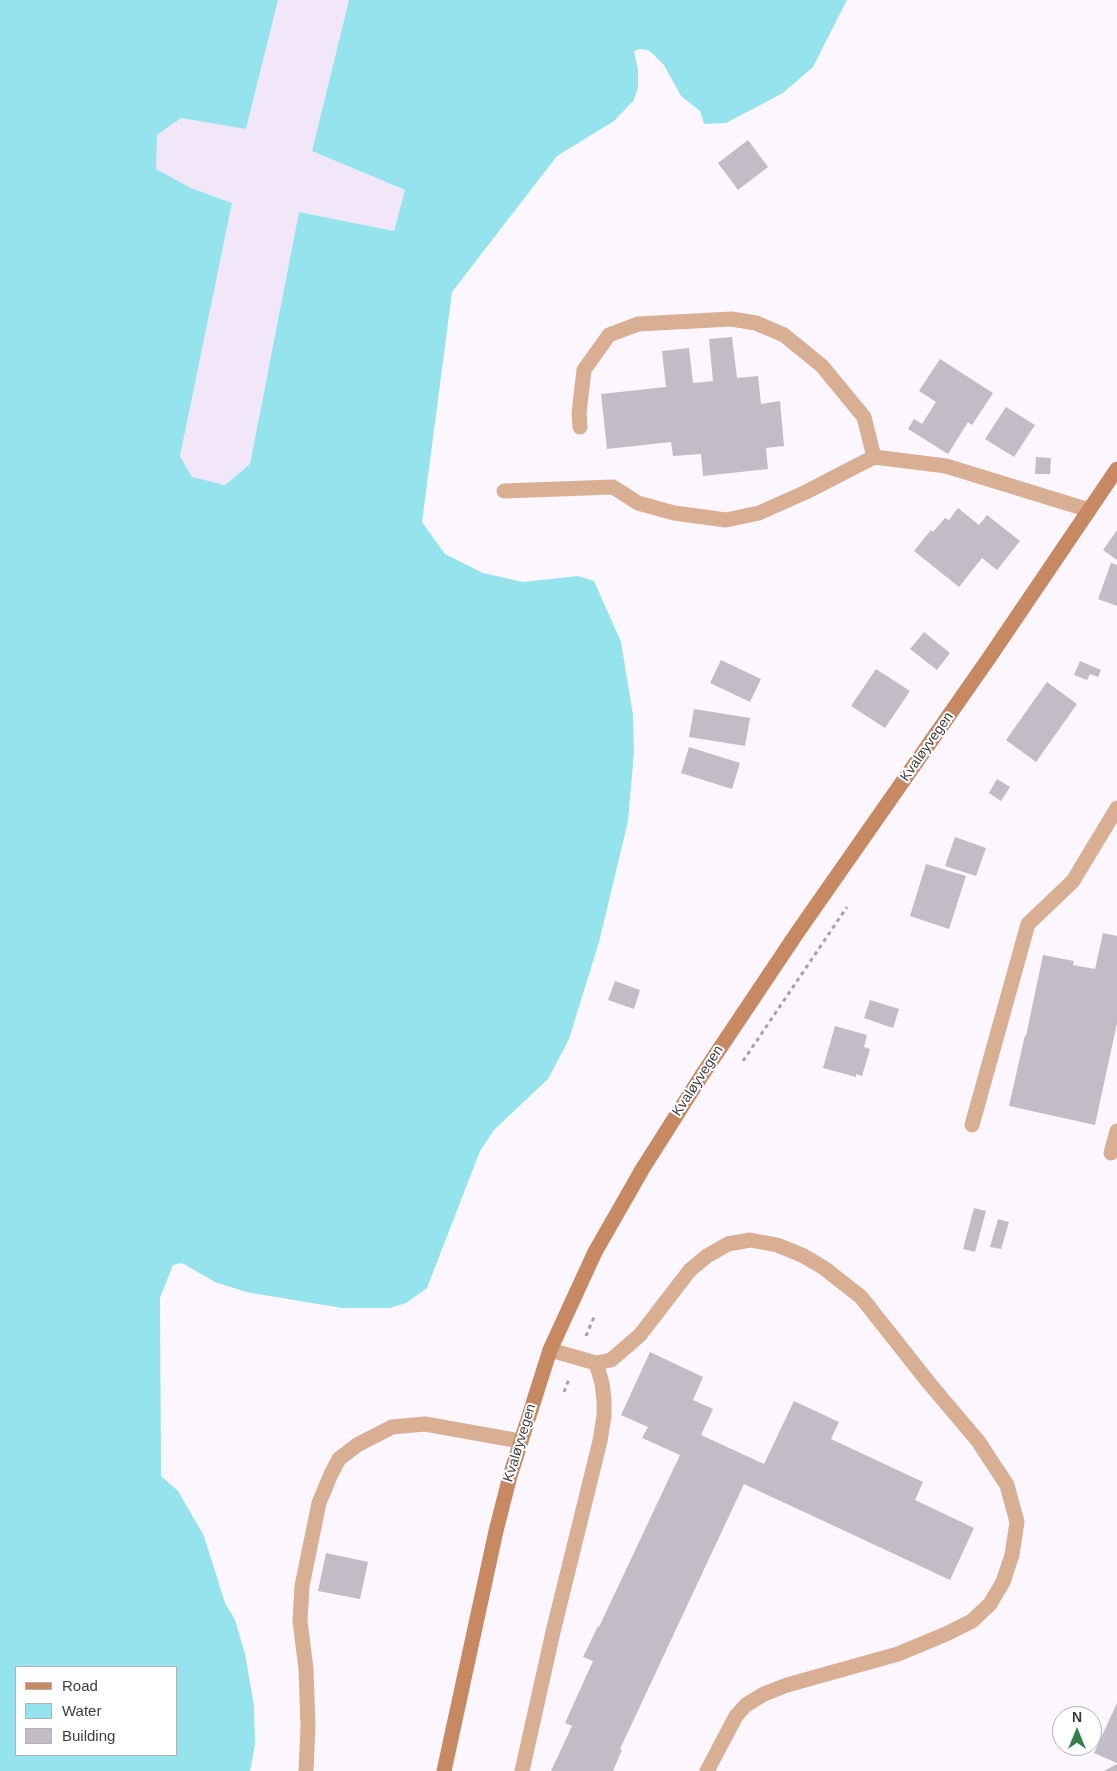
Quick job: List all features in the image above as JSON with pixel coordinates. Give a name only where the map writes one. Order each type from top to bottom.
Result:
[{"type":"street","name":"Kvaløyvegen","points":[[444,1771],[496,1531],[520,1441],[550,1350],[599,1244],[643,1168],[702,1075],[797,933],[989,658],[1117,469]]},
{"type":"lane","points":[[580,427],[579,413],[584,370],[609,335],[638,324],[731,318],[756,323],[784,335],[822,366],[864,417],[874,458]]},
{"type":"lane","points":[[504,491],[613,487],[638,503],[674,513],[726,520],[759,513],[874,458],[946,466],[1088,510]]},
{"type":"lane","points":[[972,1125],[1028,924],[1073,881],[1117,808]]},
{"type":"lane","points":[[1111,1153],[1117,1131]]},
{"type":"lane","points":[[550,1350],[596,1363],[610,1360],[640,1335],[690,1270],[707,1256],[728,1244],[750,1240],[777,1244],[802,1255],[824,1268],[861,1297],[978,1441],[1008,1485],[1017,1522],[1012,1555],[1004,1582],[990,1604],[972,1621],[898,1654],[787,1685],[764,1694],[746,1705],[736,1716],[707,1771]]},
{"type":"lane","points":[[522,1771],[553,1632],[600,1440],[604,1416],[604,1400],[602,1383],[596,1363]]},
{"type":"lane","points":[[306,1771],[308,1726],[306,1669],[300,1621],[302,1586],[319,1503],[339,1459],[357,1445],[392,1427],[425,1424],[520,1441]]},
{"type":"path","points":[[740,1066],[851,902]]},
{"type":"path","points":[[563,1395],[594,1317]]},
{"type":"shaded area","points":[[278,0],[349,0],[312,151],[405,190],[394,231],[299,212],[250,464],[225,485],[191,477],[180,456],[232,203],[191,188],[156,169],[157,135],[181,118],[246,129]]},
{"type":"water","points":[[0,0],[278,0],[246,129],[181,118],[157,135],[156,169],[191,188],[232,203],[180,456],[192,477],[225,485],[250,464],[299,212],[394,231],[405,190],[312,151],[349,0],[847,0],[813,67],[783,93],[726,123],[704,124],[700,111],[681,96],[664,65],[648,50],[640,49],[634,51],[638,70],[638,87],[634,100],[614,121],[557,156],[452,292],[422,522],[445,554],[483,573],[523,582],[578,576],[594,581],[621,642],[633,715],[634,752],[628,821],[599,942],[569,1039],[548,1079],[494,1130],[480,1151],[427,1288],[406,1303],[390,1308],[342,1308],[246,1292],[215,1282],[182,1263],[173,1265],[160,1298],[161,1476],[178,1491],[204,1536],[225,1603],[235,1620],[245,1654],[254,1706],[255,1744],[250,1771],[0,1771]]},
{"type":"building","points":[[748,140],[768,167],[738,190],[718,163]]},
{"type":"building","points":[[732,337],[737,378],[758,376],[761,404],[780,401],[784,446],[766,448],[768,469],[703,476],[701,454],[673,456],[671,442],[607,449],[601,394],[666,387],[662,351],[689,348],[693,383],[713,381],[709,339]]},
{"type":"building","points":[[940,359],[993,393],[972,425],[968,422],[948,454],[908,429],[914,419],[922,424],[936,402],[919,391]]},
{"type":"building","points":[[1006,407],[1035,425],[1014,457],[985,439]]},
{"type":"building","points":[[1036,457],[1051,458],[1050,474],[1035,474]]},
{"type":"building","points":[[958,508],[979,525],[987,515],[1020,541],[997,570],[982,558],[959,587],[914,551],[931,530],[933,532],[945,518],[949,520]]},
{"type":"building","points":[[1117,530],[1117,560],[1103,550]]},
{"type":"building","points":[[1111,563],[1117,565],[1117,606],[1098,599]]},
{"type":"building","points":[[924,632],[950,653],[937,670],[910,649]]},
{"type":"building","points":[[721,660],[761,679],[750,702],[710,683]]},
{"type":"building","points":[[1080,661],[1101,670],[1098,677],[1090,674],[1087,680],[1074,675]]},
{"type":"building","points":[[876,669],[910,691],[885,728],[851,706]]},
{"type":"building","points":[[1047,682],[1077,704],[1036,762],[1006,740]]},
{"type":"building","points":[[694,709],[750,718],[745,746],[689,737]]},
{"type":"building","points":[[689,747],[740,763],[732,789],[681,773]]},
{"type":"building","points":[[997,779],[1010,787],[1001,801],[989,793]]},
{"type":"building","points":[[955,837],[986,848],[976,876],[945,866]]},
{"type":"building","points":[[926,864],[966,876],[949,929],[910,916]]},
{"type":"building","points":[[1103,933],[1117,936],[1117,1023],[1095,1125],[1009,1106],[1043,955],[1074,961],[1073,965],[1095,969]]},
{"type":"building","points":[[615,981],[640,990],[634,1009],[608,1000]]},
{"type":"building","points":[[870,1000],[899,1009],[893,1028],[864,1018]]},
{"type":"building","points":[[835,1026],[867,1035],[864,1047],[870,1049],[862,1076],[856,1074],[856,1077],[823,1068]]},
{"type":"building","points":[[974,1208],[986,1211],[975,1252],[963,1249]]},
{"type":"building","points":[[998,1219],[1009,1222],[1001,1249],[990,1247]]},
{"type":"building","points":[[650,1352],[703,1377],[693,1400],[713,1409],[701,1435],[764,1464],[794,1401],[839,1422],[831,1439],[923,1482],[915,1500],[974,1528],[950,1580],[744,1484],[620,1749],[622,1750],[613,1771],[551,1771],[572,1726],[565,1723],[593,1661],[583,1657],[680,1455],[642,1438],[648,1427],[621,1415]]},
{"type":"building","points":[[326,1553],[368,1562],[360,1599],[318,1591]]},
{"type":"building","points":[[1117,1703],[1117,1763],[1101,1756],[1102,1736]]},
{"type":"building","points":[[1117,1764],[1117,1771],[1104,1771]]}]
